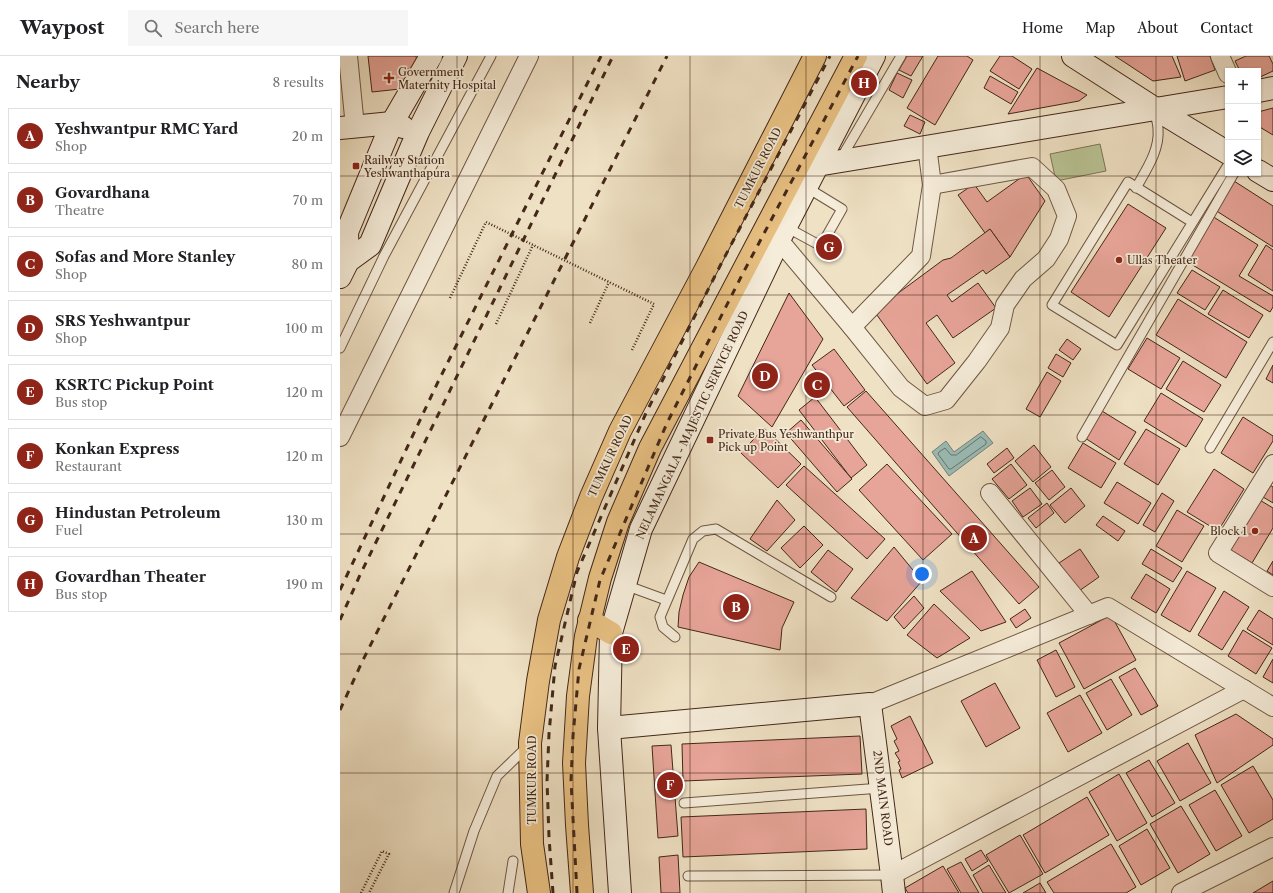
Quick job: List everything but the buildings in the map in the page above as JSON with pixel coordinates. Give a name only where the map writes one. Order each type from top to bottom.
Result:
[{"type":"highway","name":"TUMKUR ROAD","points":[[539,893],[532,844],[530,743],[548,620],[568,557],[591,497],[620,431],[708,267],[815,56]]},
{"type":"highway","points":[[582,893],[574,763],[578,696],[589,620],[600,578],[618,522],[650,448],[877,61]]},
{"type":"highway","points":[[589,620],[611,633]]},
{"type":"street","points":[[348,56],[347,128],[392,124],[418,132]]},
{"type":"street","points":[[344,269],[346,232],[392,124],[431,56]]},
{"type":"street","points":[[344,269],[377,251],[418,132],[456,56]]},
{"type":"street","points":[[340,437],[529,56]]},
{"type":"street","points":[[1073,56],[1225,151]]},
{"type":"street","points":[[1220,56],[1225,68]]},
{"type":"street","name":"NELAMANGALA - MAJESTIC SERVICE ROAD","points":[[620,893],[608,728],[611,633],[641,529],[817,165],[877,61]]},
{"type":"street","points":[[1261,90],[1273,88]]},
{"type":"street","points":[[817,165],[1225,97]]},
{"type":"street","points":[[852,327],[921,256],[932,185],[927,146]]},
{"type":"street","points":[[783,234],[852,327],[902,388],[925,406],[946,400],[977,361],[1000,328],[1005,305],[1023,279],[1046,259],[1059,239],[1067,216],[1056,189],[1032,167],[932,185]]},
{"type":"street","points":[[1261,173],[1273,180]]},
{"type":"street","points":[[1273,464],[1218,553],[1273,587]]},
{"type":"street","points":[[990,493],[1089,615]]},
{"type":"street","points":[[608,728],[870,704],[1108,607],[1273,707]]},
{"type":"street","points":[[893,884],[1244,689]]},
{"type":"street","name":"2ND MAIN ROAD","points":[[870,704],[893,884]]},
{"type":"street","points":[[1181,893],[1273,847]]},
{"type":"lane","points":[[340,348],[377,251],[491,56]]},
{"type":"lane","points":[[840,161],[877,61],[901,56]]},
{"type":"lane","points":[[1136,188],[1154,154],[1158,142],[1158,129],[1154,108]]},
{"type":"lane","points":[[1192,222],[1128,182],[1052,305],[1117,345],[1225,170]]},
{"type":"lane","points":[[1082,436],[1232,176]]},
{"type":"lane","points":[[783,234],[821,246],[842,209],[806,187]]},
{"type":"lane","points":[[346,232],[377,251]]},
{"type":"lane","points":[[1210,448],[1273,342]]},
{"type":"lane","points":[[675,637],[663,627],[660,617],[693,539],[703,531],[716,529],[830,598]]},
{"type":"lane","points":[[625,585],[666,600]]},
{"type":"lane","points":[[454,893],[474,832],[498,776],[530,743]]},
{"type":"lane","points":[[684,803],[881,788]]},
{"type":"lane","points":[[508,893],[513,860]]},
{"type":"lane","points":[[688,876],[893,884]]},
{"type":"path","points":[[450,298],[486,222],[654,304],[632,350]]},
{"type":"path","points":[[496,324],[533,245]]},
{"type":"path","points":[[590,323],[609,282]]},
{"type":"path","points":[[361,893],[382,851],[389,854],[369,893]]},
{"type":"green space","points":[[1100,144],[1106,171],[1056,181],[1050,154]]},
{"type":"water","points":[[983,431],[993,443],[949,476],[932,452],[946,441],[954,452]]},
{"type":"railway","points":[[340,590],[437,384],[601,56]]},
{"type":"railway","points":[[340,620],[360,575],[613,56]]},
{"type":"railway","points":[[340,710],[362,662],[667,56]]},
{"type":"railway","points":[[553,893],[547,781],[549,734],[555,666],[577,572],[646,413],[721,264],[830,56]]},
{"type":"railway","points":[[577,893],[571,781],[573,736],[579,669],[600,580],[667,423],[742,275],[858,56]]},
{"type":"place","name":"Government Maternity Hospital","points":[[389,78]]},
{"type":"place","name":"Govardhan Theater","points":[[864,83]]},
{"type":"place","name":"Railway Station Yeshwanthapura","points":[[356,166]]},
{"type":"place","name":"Hindustan Petroleum","points":[[829,247]]},
{"type":"place","name":"Ullas Theater","points":[[1119,260]]},
{"type":"place","name":"SRS Yeshwantpur","points":[[765,376]]},
{"type":"place","name":"Sofas and More Stanley","points":[[817,385]]},
{"type":"place","name":"Private Bus Yeshwanthpur Pick up Point","points":[[710,440]]},
{"type":"place","name":"Block 1","points":[[1255,531]]},
{"type":"place","name":"Yeshwantpur RMC Yard","points":[[974,538]]},
{"type":"place","name":"Govardhana","points":[[736,607]]},
{"type":"place","name":"KSRTC Pickup Point","points":[[626,649]]},
{"type":"place","name":"Konkan Express","points":[[670,785]]}]
